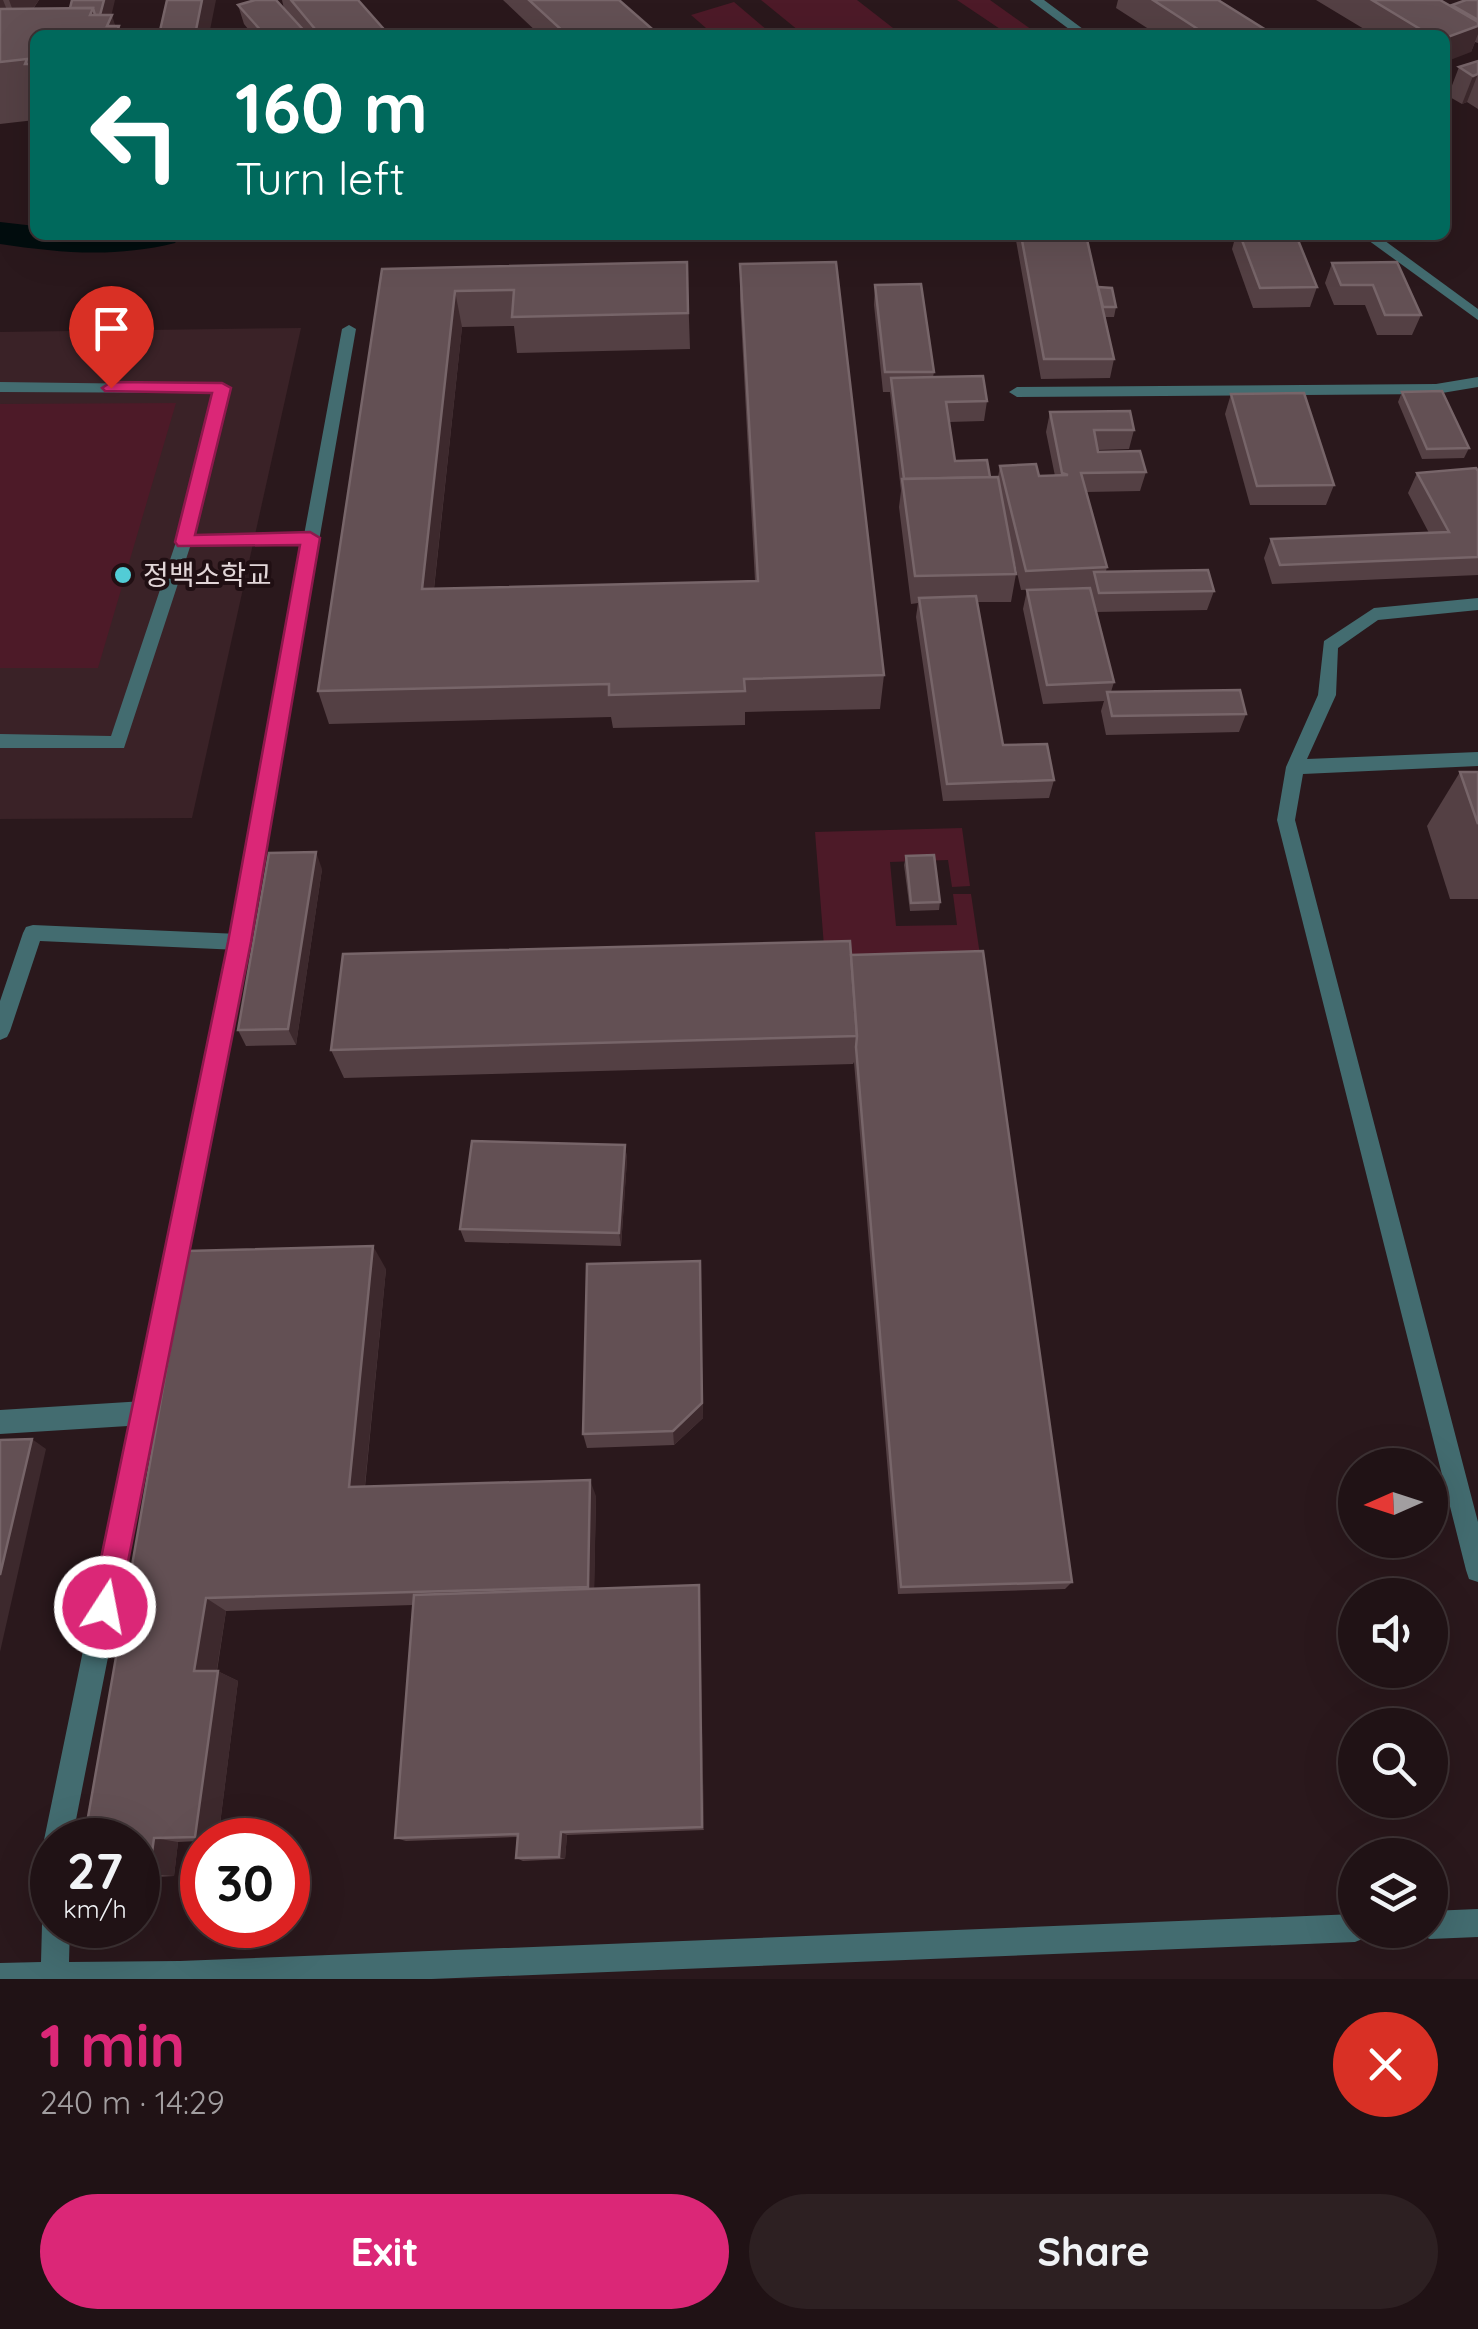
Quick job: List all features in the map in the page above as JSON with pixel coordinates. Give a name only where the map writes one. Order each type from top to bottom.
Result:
[{"type":"street","points":[[1036,0],[1078,30]]},
{"type":"street","points":[[1375,240],[1478,316]]},
{"type":"street","points":[[62,1818],[240,942],[350,329]]},
{"type":"street","points":[[1017,392],[1436,389],[1478,382]]},
{"type":"street","points":[[0,387],[222,388],[184,542],[118,743],[0,741]]},
{"type":"street","points":[[184,542],[310,538]]},
{"type":"street","points":[[1478,604],[1374,614],[1330,645],[1326,694],[1295,767],[1286,820],[1478,1570]]},
{"type":"street","points":[[1295,767],[1478,759]]},
{"type":"street","points":[[0,1031],[33,933],[240,942]]},
{"type":"street","points":[[0,1422],[144,1413]]},
{"type":"street","points":[[1448,1924],[1478,1923]]},
{"type":"street","points":[[0,1977],[180,1975],[1338,1929]]},
{"type":"street","points":[[55,1975],[56,1948]]},
{"type":"shaded area","points":[[761,0],[857,0],[896,30],[798,30]]},
{"type":"shaded area","points":[[957,0],[990,0],[1032,30],[1002,30]]},
{"type":"shaded area","points":[[734,2],[767,30],[708,30],[691,15]]},
{"type":"shaded area","name":"정백소학교","points":[[301,328],[192,818],[0,819],[0,332]]},
{"type":"shaded area","points":[[176,403],[98,668],[0,668],[0,404]]},
{"type":"shaded area","points":[[962,828],[970,886],[952,887],[948,860],[890,862],[896,926],[957,925],[953,894],[971,894],[980,955],[825,959],[815,832]]},
{"type":"building","points":[[72,0],[104,0],[100,15],[95,15],[93,8],[70,8]]},
{"type":"building","points":[[167,0],[202,0],[196,30],[160,30]]},
{"type":"building","points":[[276,0],[303,30],[260,30],[238,5]]},
{"type":"building","points":[[291,0],[358,0],[385,30],[316,30]]},
{"type":"building","points":[[529,0],[619,0],[653,30],[562,30]]},
{"type":"building","points":[[1153,0],[1218,0],[1266,30],[1199,30]]},
{"type":"building","points":[[1372,0],[1440,0],[1478,22],[1478,26],[1450,36],[1450,30],[1422,30]]},
{"type":"building","points":[[1478,0],[1478,20],[1452,5]]},
{"type":"building","points":[[93,8],[90,15],[112,15],[107,26],[119,26],[118,30],[30,30],[30,64],[25,64],[27,59],[0,62],[0,9]]},
{"type":"building","points":[[1478,61],[1478,74],[1473,76],[1459,67]]},
{"type":"building","points":[[1022,240],[1087,240],[1114,359],[1044,359]]},
{"type":"building","points":[[1242,240],[1298,240],[1317,287],[1260,288]]},
{"type":"building","points":[[687,262],[688,313],[512,317],[514,290],[455,291],[422,589],[758,581],[740,264],[836,262],[884,675],[744,679],[745,691],[609,695],[609,684],[318,691],[382,269]]},
{"type":"building","points":[[1397,262],[1421,315],[1385,315],[1373,285],[1341,285],[1332,263]]},
{"type":"building","points":[[921,284],[934,372],[885,372],[875,285]]},
{"type":"building","points":[[1098,287],[1112,288],[1116,307],[1103,307]]},
{"type":"building","points":[[983,376],[987,401],[946,402],[955,461],[987,460],[990,477],[904,479],[891,378]]},
{"type":"building","points":[[1442,391],[1469,448],[1427,449],[1402,392]]},
{"type":"building","points":[[1304,393],[1334,485],[1257,486],[1231,394]]},
{"type":"building","points":[[1130,411],[1134,430],[1094,430],[1098,452],[1140,451],[1146,472],[1081,473],[1107,567],[1026,571],[1000,466],[1036,464],[1039,476],[1068,475],[1062,473],[1050,412]]},
{"type":"building","points":[[1476,468],[1478,557],[1280,565],[1271,539],[1449,532],[1417,473]]},
{"type":"building","points":[[998,477],[1016,574],[915,576],[902,479]]},
{"type":"building","points":[[1208,570],[1214,591],[1099,593],[1094,572]]},
{"type":"building","points":[[1090,588],[1114,682],[1047,685],[1027,590]]},
{"type":"building","points":[[976,596],[1003,745],[1047,744],[1054,780],[947,784],[919,598]]},
{"type":"building","points":[[1240,690],[1246,714],[1112,716],[1107,692]]},
{"type":"building","points":[[1460,772],[1478,772],[1478,824]]},
{"type":"building","points":[[316,852],[288,1029],[238,1030],[269,853]]},
{"type":"building","points":[[934,855],[940,902],[911,903],[906,856]]},
{"type":"building","points":[[850,941],[857,1036],[331,1050],[343,954]]},
{"type":"building","points":[[983,951],[1072,1582],[901,1587],[851,955]]},
{"type":"building","points":[[472,1141],[625,1145],[619,1233],[460,1229]]},
{"type":"building","points":[[373,1246],[349,1487],[590,1480],[588,1587],[206,1598],[194,1671],[218,1671],[198,1818],[180,1818],[180,1837],[160,1838],[160,1818],[88,1818],[187,1251]]},
{"type":"building","points":[[700,1261],[702,1403],[673,1431],[583,1434],[587,1264]]},
{"type":"building","points":[[32,1439],[0,1575],[0,1440]]},
{"type":"building","points":[[699,1585],[702,1827],[561,1832],[559,1857],[516,1858],[518,1834],[395,1838],[414,1595]]},
{"type":"waterway","points":[[0,233],[30,237]]},
{"type":"waterway","points":[[52,240],[81,244],[117,240]]},
{"type":"place","name":"정백소학교","points":[[123,575]]},
{"type":"route","points":[[105,1607],[240,942],[310,538],[184,542],[222,388],[111,388]]}]
